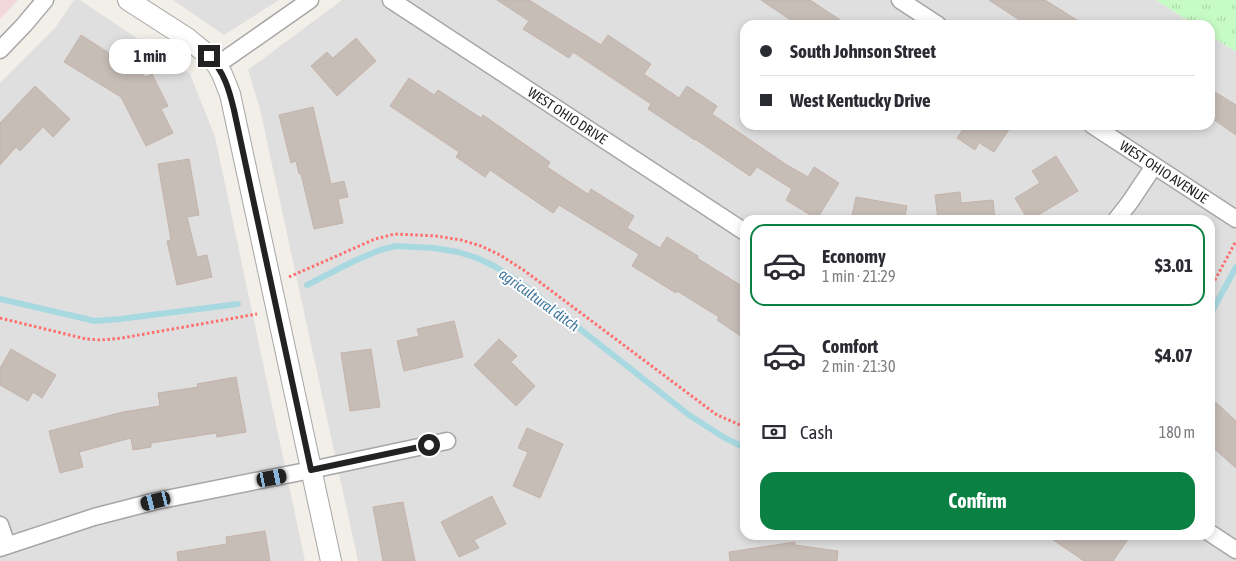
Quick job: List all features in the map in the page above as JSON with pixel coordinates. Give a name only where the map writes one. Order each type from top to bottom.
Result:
[{"type":"street","points":[[0,50],[45,0]]},
{"type":"street","points":[[128,0],[186,38],[209,56],[222,74],[230,94],[331,561]]},
{"type":"street","points":[[217,65],[310,0]]},
{"type":"street","name":"WEST OHIO DRIVE","points":[[392,0],[740,229]]},
{"type":"street","points":[[900,0],[930,20]]},
{"type":"street","name":"WEST OHIO AVENUE","points":[[1100,130],[1236,219]]},
{"type":"street","points":[[1120,215],[1154,166]]},
{"type":"street","points":[[0,525],[3,546],[121,509],[448,441]]},
{"type":"street","points":[[1215,537],[1236,550]]},
{"type":"path","points":[[271,282],[299,273],[375,239],[394,234],[436,236],[461,240],[481,246],[500,255],[525,271],[662,373],[699,403],[717,415],[740,426]]},
{"type":"path","points":[[1215,280],[1236,241]]},
{"type":"path","points":[[0,318],[67,335],[101,340],[122,338],[277,310]]},
{"type":"shaded area","points":[[0,0],[18,0],[0,19]]},
{"type":"shaded area","points":[[74,0],[80,0],[190,74],[215,137],[305,561],[0,561],[0,83],[55,28]]},
{"type":"shaded area","points":[[173,0],[279,0],[224,35]]},
{"type":"shaded area","points":[[342,0],[1156,0],[1187,20],[740,20],[740,130],[1215,130],[1215,38],[1236,52],[1236,561],[358,561],[260,109],[248,70]]},
{"type":"green space","points":[[1156,0],[1236,0],[1236,52],[1215,38],[1215,20],[1187,20]]},
{"type":"building","points":[[497,0],[529,0],[601,45],[608,35],[651,64],[644,74],[679,98],[687,86],[717,106],[712,114],[787,165],[808,177],[814,167],[839,183],[819,215],[810,215],[786,200],[792,189],[757,167],[750,176],[648,109],[651,104],[573,52],[569,58],[523,29],[529,21]]},
{"type":"building","points":[[761,0],[810,0],[840,20],[791,20]]},
{"type":"building","points":[[989,0],[1045,0],[1077,20],[1019,20]]},
{"type":"building","points":[[81,35],[146,77],[152,74],[168,106],[161,109],[173,133],[146,146],[121,97],[64,62]]},
{"type":"building","points":[[356,38],[376,61],[337,96],[311,66],[327,52],[333,58]]},
{"type":"building","points":[[409,78],[434,95],[438,90],[481,118],[483,115],[550,162],[547,167],[588,194],[591,189],[634,216],[627,228],[660,248],[667,237],[698,256],[697,258],[740,285],[740,336],[717,320],[719,317],[632,266],[639,254],[559,205],[553,213],[490,170],[485,177],[456,157],[459,152],[390,106]]},
{"type":"building","points":[[35,86],[70,119],[53,137],[43,127],[20,151],[16,147],[0,165],[0,123]]},
{"type":"building","points":[[1215,92],[1236,105],[1236,135],[1215,120]]},
{"type":"building","points":[[313,107],[331,184],[344,181],[348,197],[338,199],[343,223],[314,229],[301,174],[299,174],[296,161],[291,163],[279,115]]},
{"type":"building","points":[[963,130],[1009,130],[994,152],[981,144],[980,141],[975,150],[957,138]]},
{"type":"building","points":[[1056,156],[1078,191],[1038,215],[1025,215],[1015,198],[1040,183],[1032,171]]},
{"type":"building","points":[[189,159],[199,215],[187,217],[197,257],[207,255],[212,277],[177,285],[167,241],[171,240],[158,164]]},
{"type":"building","points":[[960,192],[961,203],[993,200],[994,215],[937,215],[935,195]]},
{"type":"building","points":[[856,197],[907,206],[905,215],[852,215]]},
{"type":"building","points":[[454,321],[463,357],[404,371],[397,341],[419,336],[417,329]]},
{"type":"building","points":[[499,339],[517,356],[511,362],[535,386],[516,406],[474,365]]},
{"type":"building","points":[[11,349],[56,375],[42,398],[33,392],[28,401],[0,385],[0,368]]},
{"type":"building","points":[[371,349],[380,407],[350,411],[341,353]]},
{"type":"building","points":[[236,377],[246,432],[217,437],[216,433],[151,443],[151,447],[133,450],[131,438],[79,452],[83,467],[60,473],[49,431],[123,412],[160,406],[158,393],[198,387],[197,384]]},
{"type":"building","points":[[1215,402],[1236,421],[1236,468],[1215,449]]},
{"type":"building","points":[[527,428],[563,444],[540,498],[513,486],[528,452],[518,448]]},
{"type":"building","points":[[492,496],[506,524],[474,540],[479,548],[459,557],[441,522]]},
{"type":"building","points":[[403,502],[415,561],[383,561],[373,507]]},
{"type":"building","points":[[265,531],[270,561],[178,561],[177,552],[227,544],[226,537]]},
{"type":"building","points":[[1053,540],[1128,540],[1113,561],[1084,561]]},
{"type":"building","points":[[795,542],[795,545],[838,551],[837,561],[730,561],[729,552]]},
{"type":"waterway","name":"agricultural ditch","points":[[307,285],[354,261],[380,250],[396,246],[434,248],[458,252],[477,258],[518,281],[689,415],[740,446]]},
{"type":"waterway","name":"agricultural ditch","points":[[1215,306],[1236,267]]},
{"type":"waterway","name":"agricultural ditch","points":[[0,299],[95,321],[238,304]]},
{"type":"route","points":[[209,56],[222,74],[234,110],[311,470],[429,445]]}]
